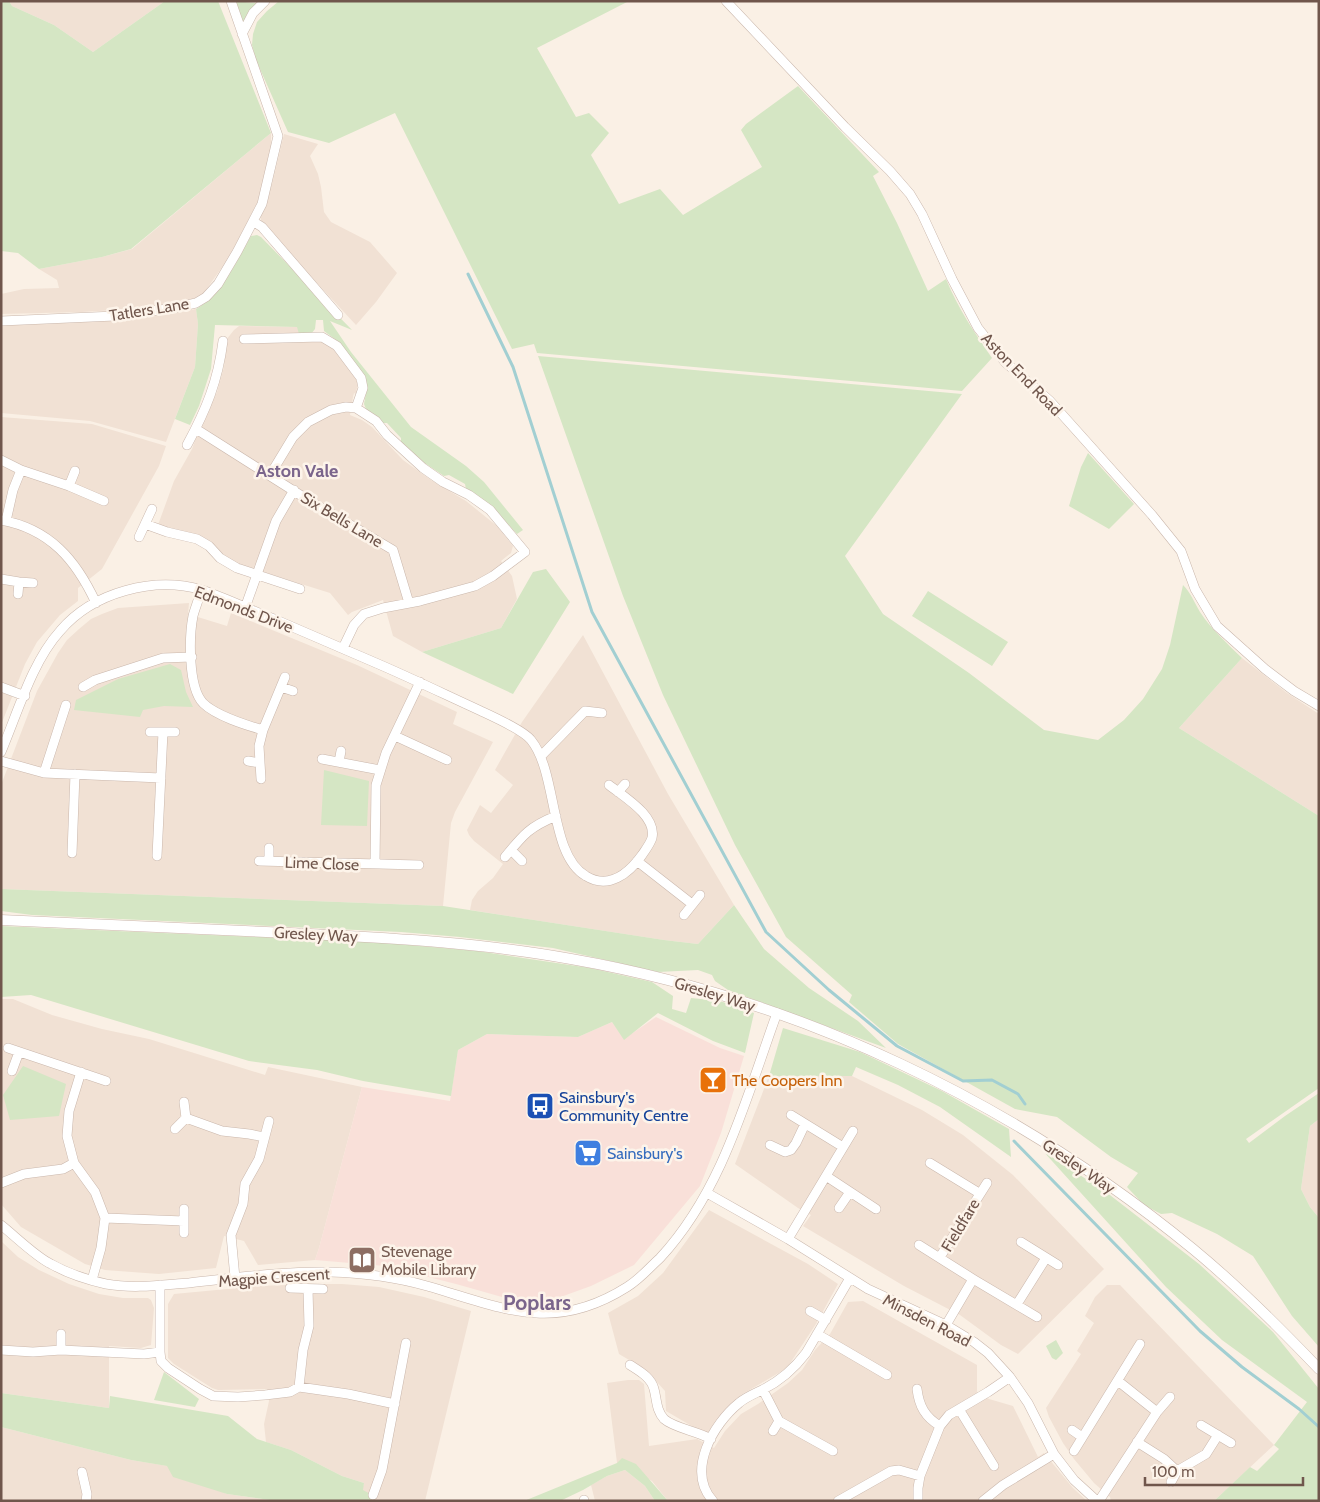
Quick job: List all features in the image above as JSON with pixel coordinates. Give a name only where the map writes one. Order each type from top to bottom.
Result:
[{"type":"street","name":"Tatlers Lane","points":[[1,321],[115,316],[174,308],[196,303],[206,297],[222,278],[254,222],[262,204],[278,136],[231,1]]},
{"type":"street","points":[[242,34],[253,13],[265,1]]},
{"type":"street","name":"Aston End Road","points":[[726,1],[845,127],[890,170],[910,194],[922,214],[952,279],[978,328],[1005,362],[1050,401],[1181,550],[1195,589],[1217,626],[1265,669],[1294,691],[1319,706]]},
{"type":"street","points":[[254,222],[262,227],[338,315]]},
{"type":"street","points":[[244,340],[322,337],[327,339],[337,346],[361,378],[363,388],[356,408]]},
{"type":"street","points":[[187,444],[214,387],[223,341]]},
{"type":"street","points":[[196,428],[270,475],[293,437],[308,422],[331,410],[346,407],[356,408],[376,421],[387,435],[423,468],[443,482],[469,495],[490,510],[525,552],[493,576],[475,586],[364,614],[354,625],[343,648]]},
{"type":"street","points":[[1,460],[22,470],[69,486],[104,501]]},
{"type":"street","points":[[22,470],[4,521],[30,529],[52,543],[72,561],[85,579],[96,603]]},
{"type":"street","points":[[69,486],[75,471]]},
{"type":"street","name":"Six Bells Lane","points":[[270,475],[393,550],[409,603]]},
{"type":"street","points":[[246,608],[276,521],[294,490]]},
{"type":"street","points":[[140,538],[152,509]]},
{"type":"street","points":[[145,524],[203,542],[228,563],[300,589]]},
{"type":"street","points":[[1,579],[34,583]]},
{"type":"street","points":[[18,594],[19,582]]},
{"type":"street","name":"Edmonds Drive","points":[[1,752],[36,665],[61,630],[77,615],[115,594],[152,586],[174,586],[201,590],[343,648],[504,722],[530,738],[541,756],[565,848],[576,869],[585,876],[597,880],[610,881],[622,876],[638,861],[651,841],[652,825],[645,815],[609,785]]},
{"type":"street","points":[[201,590],[192,624],[193,682],[197,694],[205,705],[230,718],[263,730]]},
{"type":"street","points":[[83,687],[96,680],[163,658],[192,657]]},
{"type":"street","points":[[90,671],[96,680]]},
{"type":"street","points":[[261,779],[259,746],[263,730],[285,677]]},
{"type":"street","name":"Lime Close","points":[[375,864],[376,785],[380,770],[420,682]]},
{"type":"street","points":[[281,686],[293,691]]},
{"type":"street","points":[[1,687],[25,696]]},
{"type":"street","points":[[44,773],[66,705]]},
{"type":"street","points":[[541,756],[584,707],[602,713]]},
{"type":"street","points":[[50,720],[60,724]]},
{"type":"street","points":[[150,732],[175,732]]},
{"type":"street","points":[[157,856],[162,843],[161,778],[163,732]]},
{"type":"street","points":[[395,736],[429,746],[446,760]]},
{"type":"street","points":[[339,762],[340,751]]},
{"type":"street","points":[[322,759],[380,770]]},
{"type":"street","points":[[1,761],[44,773],[161,778]]},
{"type":"street","points":[[248,761],[260,763]]},
{"type":"street","points":[[72,853],[75,774]]},
{"type":"street","points":[[618,792],[624,784]]},
{"type":"street","points":[[522,861],[508,853],[525,832],[556,816]]},
{"type":"street","points":[[62,838],[73,839]]},
{"type":"street","name":"Lime Close","points":[[269,848],[269,861]]},
{"type":"street","name":"Lime Close","points":[[258,861],[375,864],[405,860],[418,866]]},
{"type":"street","points":[[638,861],[692,904]]},
{"type":"street","points":[[684,915],[700,895]]},
{"type":"street","name":"Gresley Way","points":[[1,920],[373,937],[472,944],[620,968],[673,981],[757,1006],[886,1056],[1006,1119],[1056,1149],[1117,1191],[1194,1250],[1276,1324],[1319,1369]]},
{"type":"street","name":"Magpie Crescent","points":[[1,1225],[50,1264],[92,1280],[123,1286],[160,1286],[309,1272],[349,1273],[416,1283],[512,1311],[535,1314],[565,1313],[586,1308],[629,1286],[644,1274],[682,1231],[707,1193],[739,1120],[777,1013]]},
{"type":"street","points":[[8,1048],[106,1080]]},
{"type":"street","points":[[12,1071],[19,1052]]},
{"type":"street","points":[[81,1072],[69,1111],[67,1136],[74,1163],[95,1192],[105,1218],[101,1248],[92,1280]]},
{"type":"street","points":[[184,1102],[186,1118]]},
{"type":"street","points":[[791,1115],[843,1147]]},
{"type":"street","points":[[174,1129],[186,1118]]},
{"type":"street","points":[[186,1118],[222,1131],[264,1137]]},
{"type":"street","points":[[235,1278],[232,1235],[243,1204],[245,1184],[259,1159],[269,1121]]},
{"type":"street","points":[[770,1145],[785,1152],[791,1150],[805,1124]]},
{"type":"street","points":[[788,1239],[853,1130]]},
{"type":"street","points":[[1,1183],[24,1174],[63,1169],[74,1163]]},
{"type":"street","name":"Fieldfare","points":[[930,1163],[979,1193]]},
{"type":"street","points":[[826,1176],[876,1209]]},
{"type":"street","name":"Fieldfare","points":[[940,1257],[986,1183]]},
{"type":"street","points":[[839,1208],[850,1192]]},
{"type":"street","name":"Minsden Road","points":[[707,1193],[886,1298],[946,1325],[988,1353],[1010,1377],[1028,1403],[1054,1454],[1074,1480],[1098,1501]]},
{"type":"street","points":[[184,1209],[184,1233]]},
{"type":"street","points":[[105,1218],[184,1221]]},
{"type":"street","points":[[1021,1242],[1058,1265]]},
{"type":"street","name":"Fieldfare","points":[[919,1245],[1037,1317]]},
{"type":"street","points":[[1017,1304],[1046,1258]]},
{"type":"street","points":[[713,1501],[703,1484],[701,1467],[704,1454],[711,1439],[724,1418],[733,1409],[745,1399],[781,1380],[791,1371],[806,1353],[850,1278]]},
{"type":"street","points":[[946,1325],[973,1279]]},
{"type":"street","points":[[160,1286],[160,1352],[162,1361],[168,1368],[213,1396],[265,1395],[290,1392],[299,1387],[348,1394],[395,1404]]},
{"type":"street","points":[[290,1288],[323,1288]]},
{"type":"street","points":[[299,1387],[309,1326],[308,1288]]},
{"type":"street","points":[[810,1311],[826,1320]]},
{"type":"street","points":[[61,1334],[61,1350]]},
{"type":"street","points":[[817,1334],[887,1375]]},
{"type":"street","points":[[373,1495],[382,1470],[406,1344]]},
{"type":"street","points":[[1074,1451],[1140,1344]]},
{"type":"street","points":[[1,1350],[33,1352],[61,1350],[110,1351],[133,1354],[160,1352]]},
{"type":"street","points":[[630,1365],[646,1376],[652,1384],[658,1409],[665,1419],[676,1426],[689,1429],[711,1439]]},
{"type":"street","points":[[918,1501],[920,1476],[940,1426],[949,1415],[1010,1377]]},
{"type":"street","points":[[1118,1381],[1157,1412]]},
{"type":"street","points":[[917,1389],[922,1410],[932,1421],[940,1426]]},
{"type":"street","points":[[763,1390],[779,1421],[833,1452]]},
{"type":"street","points":[[1098,1501],[1157,1412],[1170,1397]]},
{"type":"street","points":[[959,1409],[994,1466]]},
{"type":"street","points":[[773,1431],[779,1421]]},
{"type":"street","points":[[1201,1425],[1231,1443]]},
{"type":"street","points":[[1072,1430],[1082,1437]]},
{"type":"street","points":[[1171,1482],[1178,1471],[1206,1454],[1218,1435]]},
{"type":"street","points":[[1138,1442],[1178,1471]]},
{"type":"street","points":[[983,1501],[1003,1485],[1054,1454]]},
{"type":"street","points":[[838,1501],[891,1472],[899,1470],[920,1476]]},
{"type":"street","points":[[82,1472],[87,1494],[86,1501]]},
{"type":"shaded area","points":[[9,1],[165,1],[93,52],[54,25],[12,6]]},
{"type":"shaded area","points":[[271,133],[271,153],[267,174],[257,203],[228,259],[203,294],[193,299],[144,308],[1,314],[1,294],[24,289],[59,288],[57,280],[39,269],[102,257],[132,249]]},
{"type":"shaded area","points":[[284,134],[318,144],[310,156],[318,174],[324,212],[331,222],[370,242],[397,273],[356,325],[261,223],[261,215],[272,184]]},
{"type":"shaded area","points":[[196,309],[198,324],[195,367],[166,442],[90,421],[1,413],[1,324],[73,322],[156,316]]},
{"type":"shaded area","points":[[239,326],[298,327],[333,348],[354,373],[358,381],[350,415],[372,427],[403,460],[466,501],[497,526],[513,546],[511,553],[501,561],[512,576],[517,599],[501,628],[422,652],[393,636],[383,600],[348,615],[330,593],[240,565],[202,537],[158,525],[174,481],[192,449],[202,421],[217,392],[224,367],[226,340]]},
{"type":"shaded area","points":[[1,417],[92,424],[166,446],[159,466],[102,569],[78,588],[78,601],[60,615],[37,642],[25,664],[1,725]]},
{"type":"shaded area","points":[[189,603],[188,614],[227,626],[231,613],[357,665],[457,712],[453,724],[493,742],[455,812],[451,823],[443,906],[1,889],[1,785],[37,691],[58,653],[67,640],[79,629],[91,619],[102,614],[118,608]]},
{"type":"shaded area","points":[[583,635],[668,794],[734,905],[698,944],[470,910],[472,900],[478,891],[493,878],[503,864],[474,841],[467,830],[480,805],[491,813],[513,785],[495,770],[522,722]]},
{"type":"shaded area","points":[[1242,658],[1287,693],[1319,714],[1319,816],[1179,728]]},
{"type":"shaded area","points":[[1,999],[13,999],[52,1015],[102,1029],[149,1039],[265,1075],[268,1067],[362,1087],[315,1260],[258,1265],[244,1241],[224,1236],[216,1268],[159,1274],[105,1270],[85,1264],[21,1227],[1,1204]]},
{"type":"shaded area","points":[[656,1017],[720,1048],[744,1056],[721,1133],[700,1186],[634,1265],[591,1286],[555,1299],[520,1302],[385,1266],[315,1260],[362,1087],[450,1101],[458,1050],[487,1034],[578,1037],[612,1022],[624,1039]]},
{"type":"shaded area","points":[[769,1076],[852,1076],[922,1110],[963,1135],[1013,1175],[1104,1269],[1018,1354],[1001,1345],[960,1315],[904,1286],[803,1226],[811,1215],[735,1164]]},
{"type":"shaded area","points":[[1319,1119],[1319,1218],[1310,1207],[1301,1189],[1310,1126]]},
{"type":"shaded area","points":[[709,1210],[808,1264],[838,1284],[816,1324],[787,1368],[741,1395],[707,1435],[666,1411],[665,1391],[646,1370],[619,1354],[608,1313],[638,1296],[663,1273]]},
{"type":"shaded area","points":[[1,1241],[18,1257],[39,1270],[69,1284],[99,1294],[123,1298],[148,1298],[151,1300],[154,1308],[151,1345],[141,1348],[109,1346],[109,1408],[1,1393]]},
{"type":"shaded area","points":[[313,1284],[379,1287],[424,1297],[471,1311],[425,1501],[375,1501],[373,1496],[362,1490],[364,1483],[342,1476],[291,1450],[266,1442],[264,1424],[269,1401],[267,1389],[218,1390],[174,1364],[168,1358],[168,1304],[174,1294],[260,1286]]},
{"type":"shaded area","points":[[1107,1285],[1120,1285],[1274,1445],[1214,1501],[1111,1501],[1110,1497],[1094,1483],[1074,1459],[1049,1417],[1046,1408],[1081,1354],[1077,1351],[1094,1323],[1085,1316],[1095,1297]]},
{"type":"shaded area","points":[[863,1301],[977,1365],[977,1392],[989,1399],[1013,1406],[1038,1457],[1044,1453],[1073,1488],[1087,1501],[668,1501],[652,1481],[617,1463],[607,1383],[639,1380],[644,1384],[649,1446],[697,1439],[714,1448],[725,1431],[741,1414],[788,1383],[802,1370],[815,1350],[830,1334],[848,1302]]},
{"type":"shaded area","points":[[1,1427],[131,1460],[168,1466],[227,1494],[277,1501],[1,1501]]},
{"type":"shaded area","points":[[625,1470],[645,1486],[655,1501],[595,1501],[591,1485],[607,1476]]},
{"type":"green space","points":[[1,1],[9,1],[12,6],[54,25],[93,52],[165,1],[218,1],[271,133],[131,249],[102,257],[39,269],[18,253],[1,251]]},
{"type":"green space","points":[[234,1],[257,3],[244,26]]},
{"type":"green space","points":[[279,1],[629,1],[537,48],[576,117],[589,113],[609,133],[591,155],[619,204],[660,189],[683,215],[762,167],[741,130],[746,124],[798,86],[879,172],[873,176],[928,291],[946,279],[967,320],[992,358],[962,391],[537,353],[534,344],[512,349],[395,113],[329,143],[288,132],[256,60],[252,45],[257,22]]},
{"type":"green space","points":[[257,235],[352,330],[330,321],[351,352],[411,427],[466,466],[484,482],[523,530],[517,534],[492,507],[466,489],[465,484],[449,475],[444,476],[423,462],[401,443],[401,438],[387,423],[383,423],[366,409],[364,404],[367,387],[363,373],[336,340],[324,331],[323,320],[316,320],[315,329],[311,334],[299,334],[297,327],[215,325],[211,369],[199,406],[190,425],[175,419],[195,367],[198,324],[196,309],[205,303],[221,286],[251,236]]},
{"type":"green space","points":[[538,356],[962,394],[845,556],[883,614],[969,673],[1044,730],[1098,740],[1124,720],[1143,699],[1162,669],[1170,645],[1183,585],[1209,624],[1242,658],[1179,728],[1319,816],[1319,1088],[1246,1139],[1249,1143],[1319,1093],[1319,1119],[1310,1126],[1301,1189],[1310,1207],[1319,1218],[1319,1347],[1292,1316],[1253,1256],[1217,1234],[1172,1213],[1161,1214],[1144,1205],[1127,1187],[1138,1173],[1111,1157],[1057,1117],[1015,1109],[898,1044],[849,1002],[852,995],[786,937],[735,845],[663,695],[623,596]]},
{"type":"green space","points":[[1088,453],[1134,504],[1109,529],[1069,506],[1081,467]]},
{"type":"green space","points":[[546,569],[570,602],[513,694],[422,652],[501,628],[533,572]]},
{"type":"green space","points":[[928,591],[1008,642],[992,666],[912,616]]},
{"type":"green space","points":[[170,664],[181,670],[186,692],[193,707],[164,706],[143,710],[140,717],[74,710],[76,700],[118,679]]},
{"type":"green space","points":[[324,770],[369,781],[367,826],[321,825]]},
{"type":"green space","points":[[1,889],[443,906],[698,944],[734,905],[764,949],[809,988],[858,1021],[886,1048],[728,990],[715,981],[712,975],[698,970],[658,972],[553,948],[401,932],[32,915],[1,911]]},
{"type":"green space","points":[[1,926],[374,942],[477,951],[590,968],[652,982],[673,996],[672,1009],[686,1013],[691,998],[720,1001],[754,1013],[745,1053],[713,1041],[658,1013],[624,1040],[612,1022],[578,1037],[487,1034],[458,1050],[451,1096],[363,1081],[317,1070],[249,1061],[31,995],[1,997]]},
{"type":"green space","points":[[783,1028],[860,1052],[942,1091],[1009,1129],[1011,1157],[940,1107],[898,1085],[856,1067],[852,1076],[769,1076]]},
{"type":"green space","points":[[23,1066],[66,1084],[59,1116],[10,1120],[3,1095]]},
{"type":"green space","points":[[1043,1151],[1106,1192],[1199,1264],[1273,1332],[1319,1389],[1319,1501],[1214,1501],[1250,1467],[1257,1471],[1279,1449],[1274,1445],[1307,1402],[1222,1340],[1166,1287]]},
{"type":"green space","points":[[1056,1340],[1063,1353],[1056,1360],[1052,1358],[1046,1346]]},
{"type":"green space","points":[[164,1372],[199,1399],[195,1407],[154,1400]]},
{"type":"green space","points":[[1,1393],[109,1408],[110,1396],[228,1416],[257,1439],[291,1450],[342,1476],[364,1483],[363,1490],[374,1496],[375,1501],[277,1501],[227,1494],[173,1477],[167,1466],[131,1460],[1,1427]]},
{"type":"green space","points":[[622,1458],[636,1464],[668,1501],[655,1501],[645,1486],[625,1470],[607,1476],[560,1501],[524,1501],[617,1463]]},
{"type":"waterway","points":[[468,274],[513,367],[592,612],[766,932],[829,990],[897,1046],[963,1081],[992,1080],[1018,1094],[1025,1104]]},
{"type":"waterway","points":[[1014,1141],[1200,1331],[1242,1367],[1299,1409],[1319,1427]]},
{"type":"place","name":"The Coopers Inn","points":[[713,1080]]},
{"type":"place","name":"Sainsbury's Community Centre","points":[[540,1106]]},
{"type":"place","name":"Sainsbury's","points":[[588,1153]]},
{"type":"place","name":"Stevenage Mobile Library","points":[[362,1260]]},
{"type":"district","name":"Aston Vale","points":[[297,471]]},
{"type":"district","name":"Poplars","points":[[537,1303]]}]
